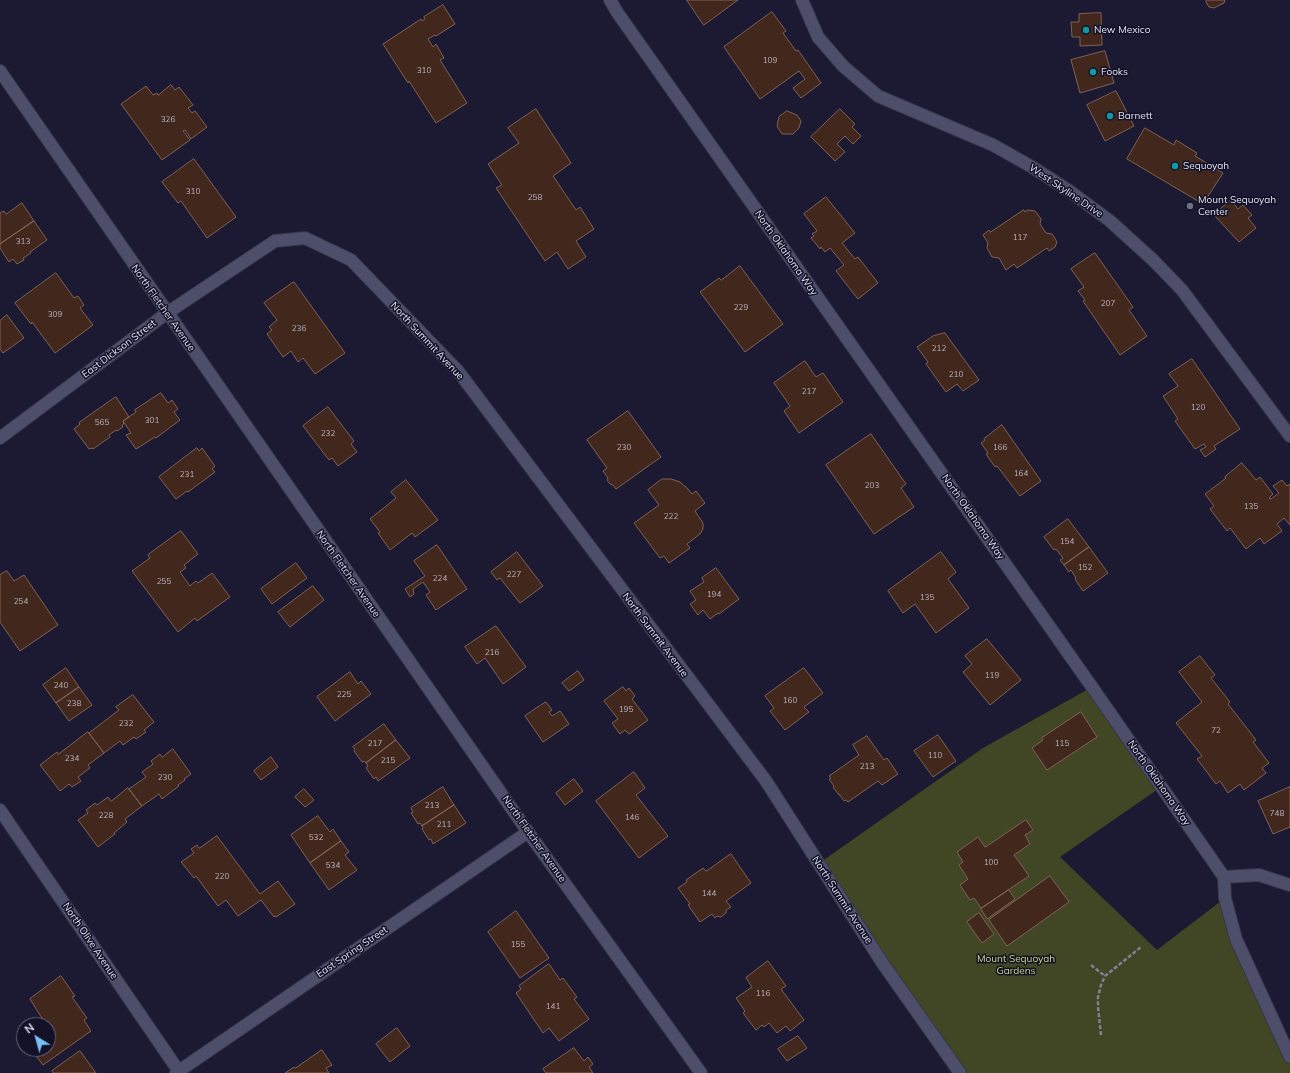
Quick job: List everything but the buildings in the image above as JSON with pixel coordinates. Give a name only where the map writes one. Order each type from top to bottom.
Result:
[{"type":"street","name":"North Oklahoma Way","points":[[610,0],[1224,877],[1226,898],[1236,939],[1290,1057]]},
{"type":"street","name":"West Skyline Drive","points":[[802,0],[818,37],[843,66],[878,96],[993,145],[1032,167],[1071,192],[1110,221],[1153,260],[1182,290],[1290,436]]},
{"type":"street","name":"North Fletcher Avenue","points":[[0,72],[528,832],[701,1073]]},
{"type":"street","name":"East Dickson Street","points":[[0,438],[167,313],[275,241],[305,238]]},
{"type":"street","name":"North Summit Avenue","points":[[305,238],[351,260],[458,371],[766,781],[884,964],[960,1073]]},
{"type":"street","name":"North Olive Avenue","points":[[0,810],[178,1072]]},
{"type":"street","name":"East Spring Street","points":[[178,1072],[528,832]]},
{"type":"street","points":[[1224,877],[1259,875],[1290,885]]},
{"type":"path","points":[[1101,1035],[1098,997],[1105,976],[1141,947]]},
{"type":"path","points":[[1091,965],[1105,976]]},
{"type":"green space","name":"Mount Sequoyah Gardens","points":[[1092,687],[1161,787],[1060,857],[1157,950],[1225,898],[1290,1057],[1290,1073],[960,1073],[818,864],[983,748]]},
{"type":"place","name":"New Mexico","points":[[1086,30]]},
{"type":"place","name":"Fooks","points":[[1093,72]]},
{"type":"place","name":"Barnett","points":[[1110,116]]},
{"type":"place","name":"Sequoyah","points":[[1175,166]]},
{"type":"place","name":"Mount Sequoyah Center","points":[[1190,206]]}]
